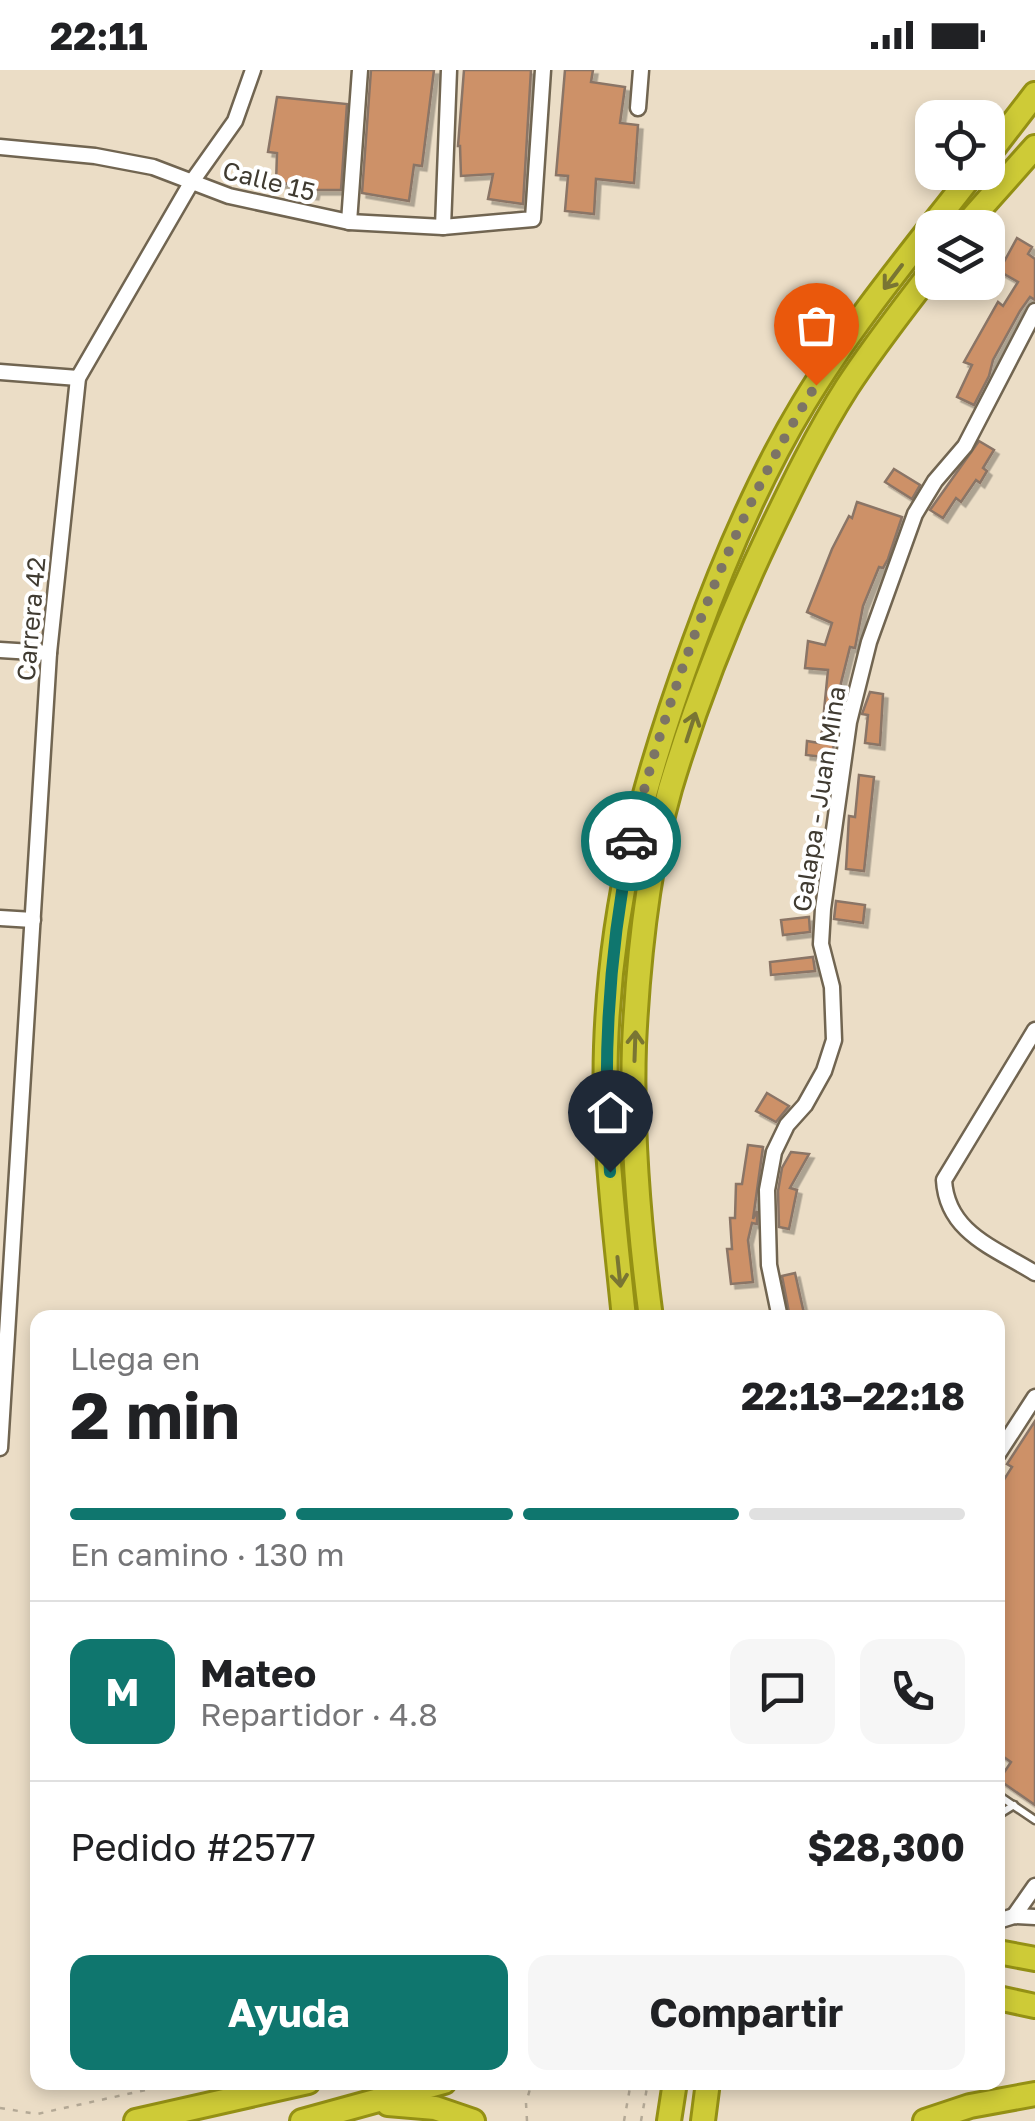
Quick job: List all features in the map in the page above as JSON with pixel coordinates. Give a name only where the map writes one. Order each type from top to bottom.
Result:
[{"type":"highway","points":[[1005,133],[1035,94]]},
{"type":"highway","points":[[979,210],[1035,147]]},
{"type":"highway","points":[[623,1310],[608,1139],[606,1046],[620,894],[644,787],[719,574],[782,442],[838,351],[960,190]]},
{"type":"highway","points":[[649,1310],[634,1142],[634,1046],[649,895],[670,792],[703,691],[746,582],[804,460],[847,388],[915,294]]},
{"type":"highway","points":[[1005,1953],[1035,1959]]},
{"type":"highway","points":[[1005,2000],[1035,2006]]},
{"type":"highway","points":[[136,2121],[273,2090]]},
{"type":"highway","points":[[302,2121],[417,2090]]},
{"type":"highway","points":[[669,2121],[674,2090]]},
{"type":"highway","points":[[703,2121],[707,2090]]},
{"type":"highway","points":[[925,2121],[970,2106],[1035,2094]]},
{"type":"highway","points":[[365,2105],[434,2108],[473,2121]]},
{"type":"street","name":"Carrera 42","points":[[0,1448],[49,653],[78,378],[190,183],[235,120],[253,70]]},
{"type":"street","points":[[349,222],[360,70]]},
{"type":"street","points":[[443,227],[449,70]]},
{"type":"street","name":"Calle 15","points":[[0,147],[95,156],[152,167],[268,207],[349,222],[443,227],[533,219],[543,70]]},
{"type":"street","points":[[638,108],[642,70]]},
{"type":"street","name":"Galapa - Juan Mina","points":[[778,1310],[769,1265],[767,1190],[774,1152],[815,1088],[834,1040],[832,987],[821,944],[822,908],[849,722],[868,642],[915,514],[965,446],[1035,311]]},
{"type":"street","points":[[0,372],[78,378]]},
{"type":"street","points":[[0,650],[49,653]]},
{"type":"street","points":[[0,918],[33,920]]},
{"type":"street","points":[[1035,1030],[944,1180],[945,1200],[954,1219],[1035,1272]]},
{"type":"street","points":[[1005,1443],[1035,1397]]},
{"type":"street","points":[[1014,1916],[1035,1886]]},
{"type":"street","points":[[1005,1919],[1035,1917]]},
{"type":"lane","points":[[1005,1800],[1035,1820]]},
{"type":"lane","points":[[1005,1811],[1014,1806]]},
{"type":"path","points":[[0,2108],[37,2114],[146,2090]]},
{"type":"path","points":[[527,2121],[530,2090]]},
{"type":"path","points":[[624,2121],[630,2090]]},
{"type":"path","points":[[640,2121],[646,2090]]},
{"type":"building","points":[[371,70],[434,70],[422,166],[414,165],[409,201],[362,193]]},
{"type":"building","points":[[464,70],[531,70],[523,204],[488,199],[493,174],[461,176],[458,146]]},
{"type":"building","points":[[565,70],[593,70],[591,82],[625,87],[620,123],[638,125],[634,183],[596,179],[594,214],[565,211],[568,176],[556,175]]},
{"type":"building","points":[[277,97],[347,104],[341,190],[315,190],[314,195],[292,193],[293,184],[276,183],[277,153],[268,152]]},
{"type":"building","points":[[1017,238],[1032,247],[1028,254],[1035,259],[1035,300],[1030,297],[1020,311],[974,405],[957,397],[972,365],[964,362],[998,302],[1003,306],[1018,282],[1005,274],[1005,260]]},
{"type":"building","points":[[979,441],[994,450],[983,468],[987,471],[961,502],[956,498],[943,518],[930,510]]},
{"type":"building","points":[[894,469],[920,485],[912,499],[885,482]]},
{"type":"building","points":[[857,502],[902,517],[888,559],[883,568],[879,567],[863,606],[855,648],[850,647],[838,695],[845,695],[838,711],[832,758],[806,755],[807,741],[819,743],[828,670],[805,668],[808,641],[825,645],[832,623],[807,612],[832,549],[849,516],[852,518]]},
{"type":"building","points":[[870,692],[883,694],[880,745],[865,743],[868,715],[862,714]]},
{"type":"building","points":[[859,775],[874,777],[864,871],[846,869],[849,816],[855,817]]},
{"type":"building","points":[[836,901],[865,905],[863,923],[834,919]]},
{"type":"building","points":[[809,917],[810,932],[783,935],[781,920]]},
{"type":"building","points":[[813,957],[815,971],[771,975],[770,962]]},
{"type":"building","points":[[767,1093],[789,1106],[776,1122],[756,1111]]},
{"type":"building","points":[[748,1145],[763,1147],[753,1219],[757,1211],[757,1224],[752,1223],[748,1240],[753,1282],[731,1284],[727,1249],[732,1249],[730,1218],[735,1218],[736,1184],[742,1184]]},
{"type":"building","points":[[791,1152],[809,1154],[790,1188],[797,1190],[789,1229],[779,1227],[778,1191],[782,1168]]},
{"type":"building","points":[[795,1273],[803,1310],[788,1310],[782,1276]]},
{"type":"building","points":[[1035,1421],[1035,1805],[1005,1784],[1005,1771],[1011,1762],[1005,1758],[1005,1478],[1012,1467],[1007,1464]]},
{"type":"way so far","points":[[631,841],[644,787],[719,574],[782,442],[816,385]]},
{"type":"route","points":[[610,1172],[606,1046],[620,894],[631,841]]}]
